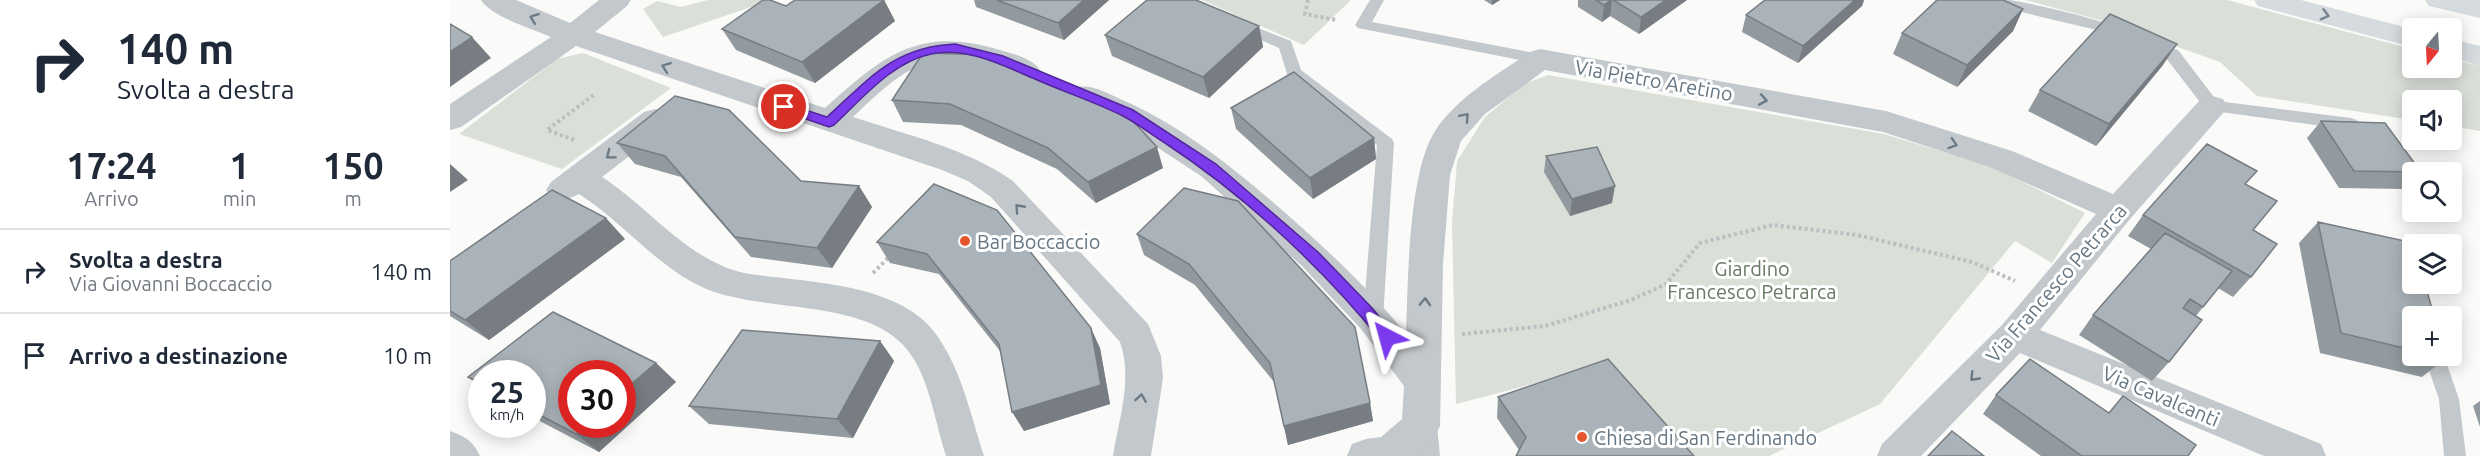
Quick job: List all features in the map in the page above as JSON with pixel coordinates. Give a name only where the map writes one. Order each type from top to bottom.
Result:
[{"type":"highway","points":[[2268,0],[2402,35]]},
{"type":"highway","points":[[2439,0],[2480,9]]},
{"type":"highway","points":[[2462,51],[2480,56]]},
{"type":"street","points":[[495,0],[512,10],[574,34],[707,81],[953,162],[987,178],[1002,189],[1135,334],[1143,356],[1144,378],[1132,456]]},
{"type":"street","points":[[450,119],[574,34],[617,0]]},
{"type":"street","points":[[829,122],[898,62],[934,49],[955,48],[999,59],[1128,114],[1212,168],[1314,257],[1373,319],[1422,382]]},
{"type":"street","points":[[1366,456],[1390,454],[1423,441],[1423,337],[1434,175],[1447,137],[1474,107],[1540,58]]},
{"type":"street","name":"Via Pietro Aretino","points":[[1540,58],[1886,122],[2001,159],[2118,210]]},
{"type":"street","points":[[542,205],[707,81]]},
{"type":"street","name":"Via Francesco Petrarca","points":[[1896,456],[2015,335],[2118,210],[2212,106]]},
{"type":"street","points":[[579,178],[599,190],[672,254],[716,279],[751,288],[851,303],[879,312],[907,327],[920,338],[932,358],[965,456]]},
{"type":"street","name":"Via Cavalcanti","points":[[2015,335],[2237,441],[2307,456]]},
{"type":"street","points":[[450,448],[461,456]]},
{"type":"lane","points":[[1377,0],[1363,25],[1540,58]]},
{"type":"lane","points":[[1988,0],[2105,27],[2172,54],[2212,106],[2370,127]]},
{"type":"lane","points":[[1223,18],[1286,45],[1294,73],[1386,143],[1373,319]]},
{"type":"lane","points":[[2437,366],[2448,399],[2455,456]]},
{"type":"path","points":[[1308,0],[1305,14],[1363,25]]},
{"type":"path","points":[[580,143],[547,130],[596,94]]},
{"type":"path","points":[[1423,337],[1545,326],[1631,300],[1666,284],[1700,243],[1773,225],[1857,235],[1972,262],[2048,295]]},
{"type":"green space","points":[[708,0],[771,0],[663,37],[643,9],[657,1],[681,7]]},
{"type":"green space","points":[[1202,0],[1351,0],[1304,45]]},
{"type":"green space","points":[[2026,0],[2227,0],[2402,46],[2402,78],[2462,78],[2462,62],[2480,66],[2480,131],[2462,128],[2462,90],[2402,90],[2402,118],[2257,96],[2220,62],[2107,22]]},
{"type":"green space","points":[[583,53],[671,88],[562,169],[459,134],[557,59]]},
{"type":"green space","name":"Giardino Francesco Petrarca","points":[[1548,75],[1884,134],[1993,167],[2085,213],[2052,263],[2015,241],[1880,404],[1769,456],[1685,456],[1605,365],[1456,404],[1452,223],[1457,161],[1485,117],[1524,84]]},
{"type":"building","points":[[763,0],[786,6],[795,0],[884,0],[802,62],[722,29]]},
{"type":"building","points":[[997,0],[1084,0],[1058,23]]},
{"type":"building","points":[[1147,0],[1196,0],[1259,26],[1203,77],[1105,35]]},
{"type":"building","points":[[1596,0],[1611,0],[1604,5]]},
{"type":"building","points":[[1613,0],[1666,0],[1641,17]]},
{"type":"building","points":[[1765,0],[1855,0],[1803,46],[1746,15]]},
{"type":"building","points":[[1937,0],[2003,0],[2023,9],[1967,65],[1902,33]]},
{"type":"building","points":[[2110,14],[2177,44],[2109,124],[2040,90]]},
{"type":"building","points":[[450,24],[472,37],[450,52]]},
{"type":"building","points":[[923,53],[993,55],[1118,105],[1157,147],[1088,182],[1048,148],[950,104],[892,100]]},
{"type":"building","points":[[1294,72],[1374,138],[1310,178],[1231,108]]},
{"type":"building","points":[[675,96],[729,110],[801,181],[859,186],[817,248],[735,237],[665,156],[617,143]]},
{"type":"building","points":[[2321,121],[2385,123],[2402,146],[2402,150],[2405,150],[2414,162],[2402,162],[2402,172],[2354,171]]},
{"type":"building","points":[[2207,144],[2257,171],[2245,184],[2277,201],[2253,230],[2277,244],[2251,277],[2143,215]]},
{"type":"building","points":[[1597,147],[1615,186],[1572,199],[1546,156]]},
{"type":"building","points":[[934,184],[997,210],[1091,328],[1101,385],[1012,412],[999,344],[927,254],[877,242]]},
{"type":"building","points":[[1184,188],[1238,201],[1355,327],[1370,403],[1284,426],[1270,363],[1189,264],[1137,234]]},
{"type":"building","points":[[552,190],[606,218],[465,320],[450,311],[450,261]]},
{"type":"building","points":[[2318,222],[2402,240],[2402,294],[2428,294],[2431,306],[2402,306],[2402,348],[2341,333]]},
{"type":"building","points":[[2165,233],[2232,271],[2203,307],[2190,299],[2183,308],[2202,320],[2169,362],[2093,315]]},
{"type":"building","points":[[553,312],[656,363],[636,380],[636,360],[558,360],[558,425],[546,418],[546,360],[490,360]]},
{"type":"building","points":[[742,330],[880,341],[837,419],[689,406]]},
{"type":"building","name":"Chiesa di San Ferdinando","points":[[1608,359],[1694,456],[1516,456],[1526,437],[1498,397]]},
{"type":"building","points":[[2030,359],[2109,413],[2123,396],[2196,445],[2188,456],[2082,456],[1996,395]]},
{"type":"building","points":[[1952,431],[1984,456],[1928,456]]},
{"type":"place","name":"Bar Boccaccio","points":[[965,241]]},
{"type":"place","name":"Chiesa di San Ferdinando","points":[[1582,437]]},
{"type":"route","points":[[784,107],[829,122],[882,74],[898,62],[916,54],[934,49],[955,48],[999,59],[1128,114],[1212,168],[1314,257],[1368,313],[1387,337]]}]
